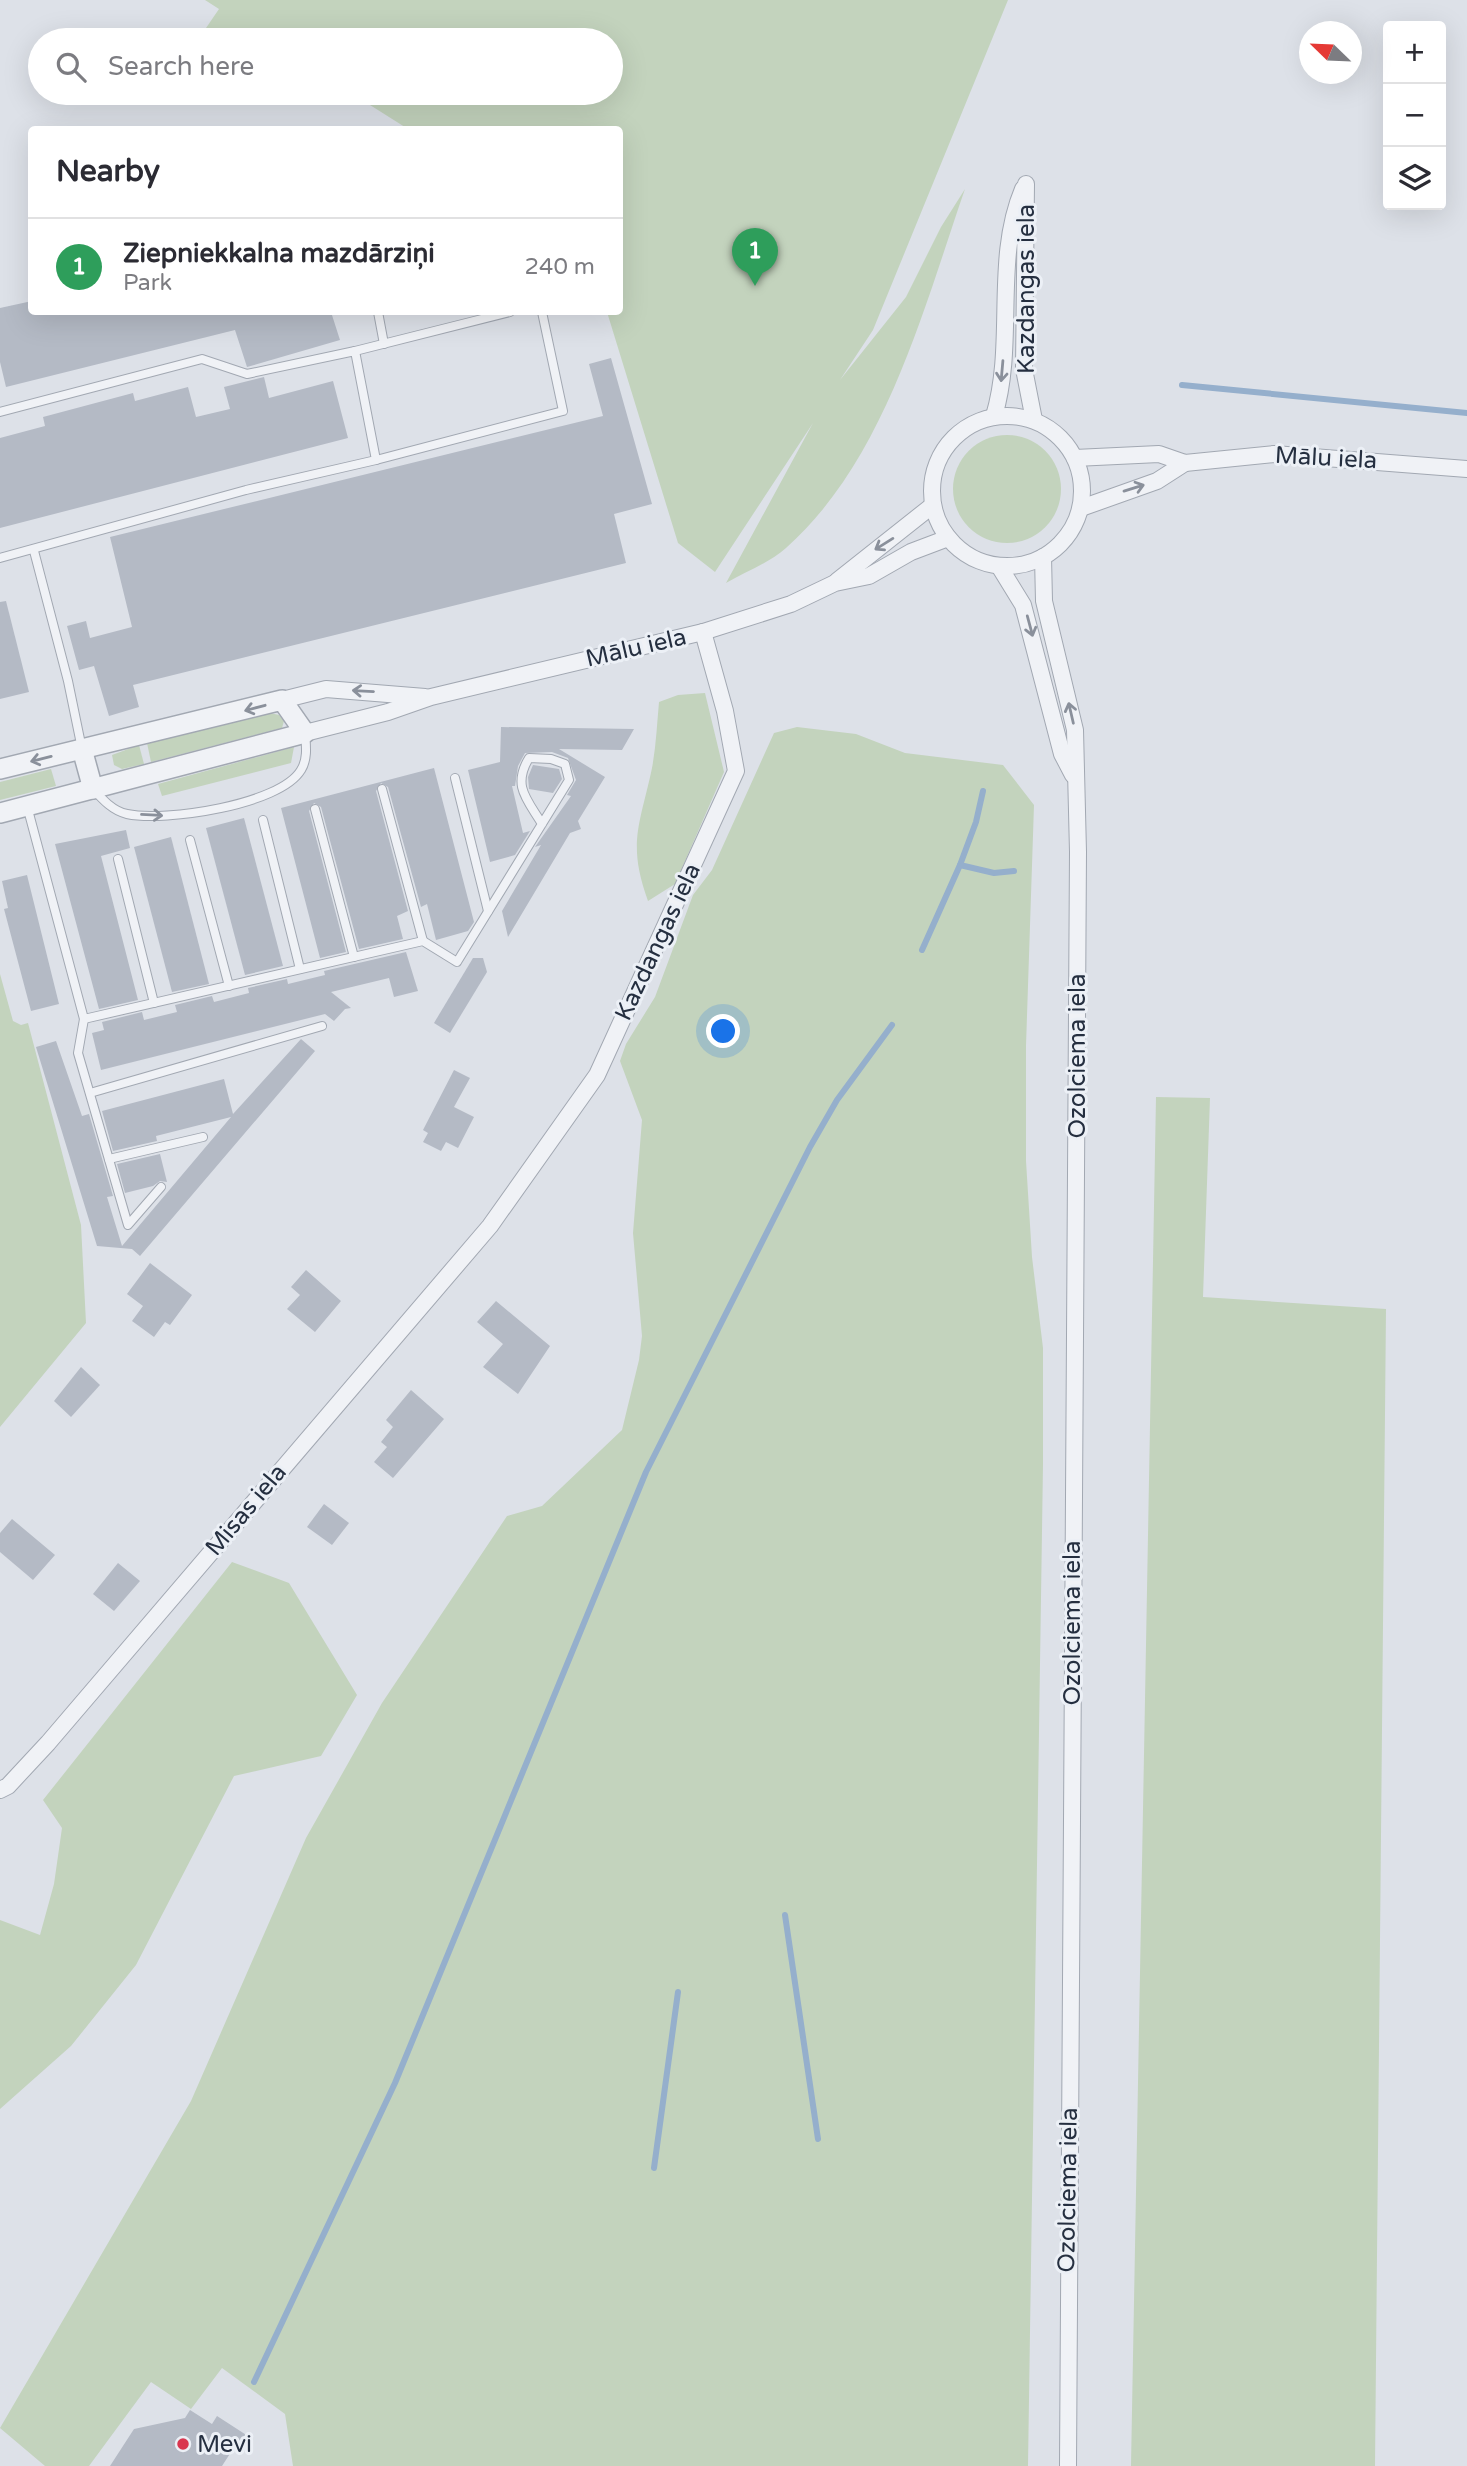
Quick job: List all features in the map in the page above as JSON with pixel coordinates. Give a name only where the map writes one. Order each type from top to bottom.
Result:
[{"type":"street","name":"Kazdangas iela","points":[[994,416],[1003,369],[1014,211],[1026,184],[1024,369],[1034,420]]},
{"type":"street","points":[[1014,415],[1034,420],[1058,435],[1075,458],[1083,482],[1081,508],[1073,528],[1060,545],[1043,557],[1022,565],[999,566],[971,557],[948,538],[933,505],[933,481],[939,458],[962,431],[994,416],[1014,415]]},
{"type":"street","name":"Mālu iela","points":[[1075,458],[1159,454],[1185,463],[1274,454],[1467,469]]},
{"type":"street","name":"Mālu iela","points":[[1081,508],[1157,481],[1185,463]]},
{"type":"street","name":"Mālu iela","points":[[0,813],[388,712],[431,697],[703,632],[791,604],[835,583],[933,505]]},
{"type":"street","name":"Mālu iela","points":[[835,583],[869,576],[912,552],[948,538]]},
{"type":"street","name":"Ozolciema iela","points":[[1043,557],[1045,601],[1075,730],[1078,852],[1068,2466]]},
{"type":"street","name":"Ozolciema iela","points":[[999,566],[1023,605],[1062,754],[1076,780]]},
{"type":"street","name":"Kazdangas iela","points":[[490,1226],[597,1075],[736,771],[725,711],[703,632]]},
{"type":"street","name":"Mālu iela","points":[[0,769],[326,690],[431,697]]},
{"type":"street","points":[[282,700],[305,733]]},
{"type":"street","points":[[82,749],[93,789]]},
{"type":"street","name":"Misas iela","points":[[0,1790],[9,1786],[48,1743],[490,1226]]},
{"type":"lane","points":[[379,315],[384,344]]},
{"type":"lane","points":[[0,412],[202,359],[247,374],[355,351],[498,315]]},
{"type":"lane","points":[[0,558],[34,551],[246,490],[376,460],[563,411],[543,315]]},
{"type":"lane","points":[[355,351],[376,460]]},
{"type":"lane","points":[[34,551],[68,681],[82,749]]},
{"type":"lane","points":[[93,789],[107,804],[126,814],[163,816],[256,797],[283,788],[301,770],[307,750],[305,733]]},
{"type":"lane","points":[[382,789],[423,941],[457,962],[488,911],[542,824],[569,780],[565,764],[551,759],[529,758],[521,772],[520,788],[542,824]]},
{"type":"lane","points":[[455,778],[488,911]]},
{"type":"lane","points":[[27,806],[84,1019],[78,1053],[128,1225],[161,1187]]},
{"type":"lane","points":[[315,809],[354,957]]},
{"type":"lane","points":[[263,820],[300,969]]},
{"type":"lane","points":[[190,840],[229,986]]},
{"type":"lane","points":[[118,859],[154,1003]]},
{"type":"lane","points":[[84,1019],[423,941]]},
{"type":"lane","points":[[90,1093],[322,1026]]},
{"type":"lane","points":[[109,1159],[203,1137]]},
{"type":"green space","points":[[205,0],[1008,0],[873,330],[840,380],[906,297],[941,227],[965,189],[916,333],[875,428],[850,472],[820,512],[786,548],[765,563],[726,583],[813,423],[715,572],[678,543],[608,315],[623,315],[623,126],[403,126],[370,105],[623,105],[623,28],[206,28],[219,9]]},
{"type":"green space","points":[[1007,435],[1028,439],[1045,451],[1057,468],[1061,489],[1057,510],[1045,527],[1028,539],[1007,543],[986,539],[969,527],[957,510],[953,489],[957,468],[969,451],[986,439]]},
{"type":"green space","points":[[705,693],[724,772],[675,884],[648,901],[638,864],[637,848],[653,760],[659,702],[678,695]]},
{"type":"green space","points":[[270,713],[279,715],[284,721],[282,728],[151,762],[147,743]]},
{"type":"green space","points":[[797,727],[856,734],[905,753],[1003,765],[1034,805],[1026,1046],[1026,1161],[1032,1257],[1043,1348],[1043,1464],[1028,2466],[293,2466],[285,2414],[222,2368],[191,2409],[151,2382],[89,2466],[45,2466],[0,2428],[191,2101],[306,1838],[382,1703],[507,1516],[542,1506],[622,1430],[642,1336],[633,1233],[642,1120],[620,1061],[626,1044],[655,997],[693,895],[712,870],[774,733]]},
{"type":"green space","points":[[139,745],[144,764],[122,769],[114,765],[112,755]]},
{"type":"green space","points":[[294,747],[291,763],[162,796],[158,784]]},
{"type":"green space","points":[[51,769],[56,786],[0,800],[0,782]]},
{"type":"green space","points":[[0,974],[13,1021],[21,1025],[28,1023],[81,1225],[86,1323],[0,1427]]},
{"type":"green space","points":[[1156,1097],[1210,1098],[1203,1297],[1386,1309],[1375,2466],[1131,2466]]},
{"type":"green space","points":[[232,1562],[289,1583],[357,1695],[321,1756],[234,1776],[136,1965],[71,2046],[0,2109],[0,1920],[40,1935],[54,1884],[62,1828],[43,1800]]},
{"type":"building","points":[[28,302],[28,315],[332,315],[340,340],[247,367],[235,330],[6,387],[0,362],[0,308]]},
{"type":"building","points":[[611,358],[652,504],[614,514],[626,563],[133,685],[139,707],[109,716],[94,666],[79,670],[67,626],[86,621],[90,638],[132,627],[110,537],[603,416],[589,364]]},
{"type":"building","points":[[264,377],[269,398],[333,381],[348,438],[0,528],[0,438],[45,426],[43,417],[133,393],[135,401],[188,387],[196,417],[230,409],[224,387]]},
{"type":"building","points":[[6,601],[29,692],[0,699],[0,602]]},
{"type":"building","points":[[501,727],[634,729],[622,750],[559,749],[605,777],[578,821],[581,829],[570,833],[508,937],[502,911],[541,845],[535,847],[571,796],[567,795],[576,780],[568,758],[552,752],[525,753],[518,766],[515,786],[512,786],[523,833],[530,831],[515,855],[490,862],[468,770],[500,762]]},
{"type":"building","points":[[533,765],[559,769],[562,779],[553,793],[529,789],[528,777]]},
{"type":"building","points":[[434,768],[474,922],[468,931],[436,940],[427,904],[421,907],[388,787],[381,783],[376,791],[408,911],[397,916],[403,939],[359,949],[321,807],[314,803],[309,811],[346,952],[320,958],[281,808]]},
{"type":"building","points":[[244,818],[283,966],[245,975],[206,828]]},
{"type":"building","points":[[126,830],[130,848],[101,856],[138,1000],[99,1009],[55,844]]},
{"type":"building","points":[[171,837],[209,984],[172,992],[134,847]]},
{"type":"building","points":[[27,875],[59,1004],[31,1011],[4,909],[8,908],[2,881]]},
{"type":"building","points":[[406,952],[418,991],[394,997],[389,978],[331,992],[351,1008],[345,1009],[334,1021],[325,1014],[101,1070],[92,1033],[104,1030],[102,1022],[142,1012],[144,1020],[177,1012],[175,1005],[212,996],[214,1002],[249,993],[248,988],[287,979],[288,984],[325,975],[324,971]]},
{"type":"building","points":[[473,958],[483,958],[487,972],[450,1033],[434,1023]]},
{"type":"building","points":[[301,1039],[315,1051],[140,1256],[132,1249],[97,1246],[36,1047],[56,1041],[82,1116],[89,1114],[113,1196],[107,1197],[122,1246],[231,1117],[156,1136],[157,1141],[113,1151],[102,1111],[224,1079],[233,1114]]},
{"type":"building","points":[[454,1070],[470,1078],[454,1107],[474,1117],[458,1148],[446,1142],[441,1151],[423,1142],[428,1133],[423,1130]]},
{"type":"building","points":[[160,1154],[167,1182],[160,1181],[153,1186],[125,1193],[117,1164]]},
{"type":"building","points":[[150,1263],[192,1295],[170,1325],[165,1322],[154,1337],[132,1321],[143,1306],[127,1294]]},
{"type":"building","points":[[306,1270],[341,1301],[315,1332],[287,1309],[300,1295],[291,1287]]},
{"type":"building","points":[[496,1301],[550,1346],[518,1394],[483,1367],[503,1344],[477,1322]]},
{"type":"building","points":[[81,1367],[100,1385],[71,1417],[54,1401]]},
{"type":"building","points":[[411,1390],[444,1419],[393,1478],[374,1462],[387,1447],[381,1442],[393,1427],[386,1420]]},
{"type":"building","points":[[324,1504],[349,1523],[332,1545],[307,1527]]},
{"type":"building","points":[[12,1519],[55,1555],[33,1580],[0,1552],[0,1533]]},
{"type":"building","points":[[118,1563],[140,1581],[114,1611],[93,1594]]},
{"type":"building","name":"Mevi","points":[[190,2410],[212,2424],[217,2416],[251,2438],[233,2449],[222,2466],[110,2466],[134,2429],[185,2418]]},
{"type":"waterway","points":[[1182,385],[1467,413]]},
{"type":"waterway","points":[[960,865],[976,822],[983,791]]},
{"type":"waterway","points":[[922,950],[960,865],[994,873],[1014,871]]},
{"type":"waterway","points":[[254,2382],[395,2083],[646,1472],[810,1147],[837,1100],[892,1025]]},
{"type":"waterway","points":[[785,1915],[818,2139]]},
{"type":"waterway","points":[[654,2168],[678,1992]]},
{"type":"place","name":"Ziepniekkalna mazdārziņi","points":[[755,286]]},
{"type":"place","name":"Mevi","points":[[183,2444]]}]
